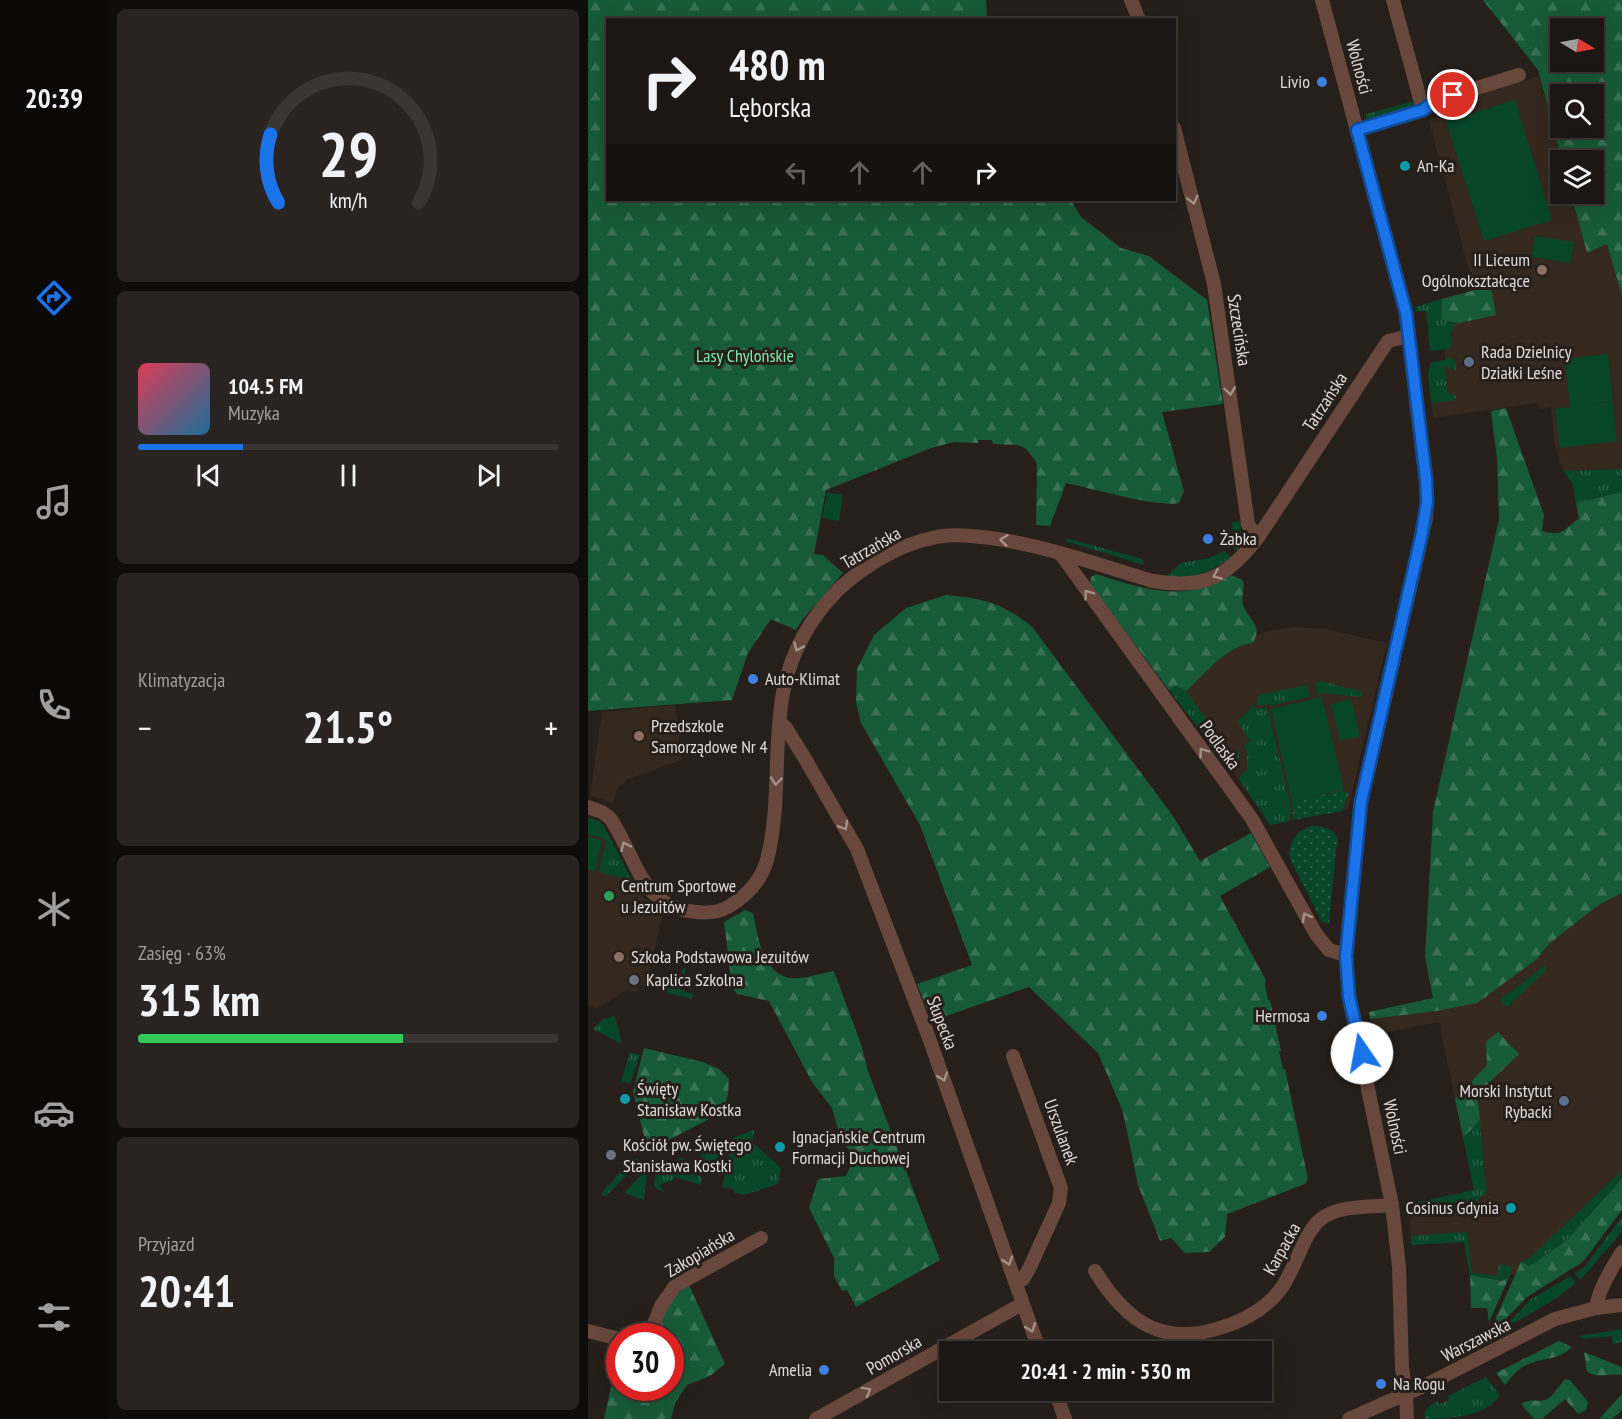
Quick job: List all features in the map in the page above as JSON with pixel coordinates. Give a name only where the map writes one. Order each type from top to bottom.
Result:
[{"type":"street","points":[[1131,0],[1138,18]]},
{"type":"street","name":"Wolności","points":[[1322,0],[1406,313],[1426,479],[1426,510],[1361,802],[1346,956],[1349,997],[1392,1205],[1399,1267],[1402,1368],[1407,1419]]},
{"type":"street","points":[[1393,0],[1423,110]]},
{"type":"street","points":[[1357,130],[1423,110],[1435,101],[1519,75]]},
{"type":"street","name":"Szczecińska","points":[[1176,136],[1214,284],[1248,524],[1259,536]]},
{"type":"street","name":"Tatrzańska","points":[[588,807],[610,818],[640,877],[647,887],[666,903],[691,912],[703,913],[724,909],[750,891],[762,873],[766,862],[771,835],[780,722],[787,676],[804,633],[814,616],[854,576],[901,548],[931,538],[949,535],[1022,542],[1153,581],[1177,585],[1204,581],[1227,571],[1238,562],[1259,536],[1388,341],[1408,336]]},
{"type":"street","name":"Podlaska","points":[[1060,553],[1252,819],[1316,934],[1329,950],[1346,956]]},
{"type":"street","name":"Słupecka","points":[[780,722],[804,757],[857,849],[933,1050],[1036,1341]]},
{"type":"street","name":"Urszulanek","points":[[1013,1056],[1059,1177],[1061,1188],[1059,1203],[1029,1269],[1023,1279],[1016,1284]]},
{"type":"street","name":"Karpacka","points":[[1095,1271],[1122,1308],[1138,1320],[1166,1332],[1190,1335],[1204,1333],[1242,1320],[1271,1300],[1287,1280],[1311,1232],[1321,1219],[1338,1211],[1392,1205]]},
{"type":"street","name":"Zakopiańska","points":[[655,1323],[661,1306],[675,1286],[761,1238]]},
{"type":"street","points":[[1596,1308],[1603,1283],[1622,1252]]},
{"type":"street","name":"Pomorska","points":[[816,1419],[1022,1304]]},
{"type":"street","name":"Warszawska","points":[[1349,1419],[1406,1394],[1555,1319],[1596,1308],[1622,1305]]},
{"type":"street","points":[[588,1331],[606,1336]]},
{"type":"street","points":[[1059,1401],[1065,1419]]},
{"type":"shaded area","name":"II Liceum Ogólnokształcące","points":[[1539,76],[1550,116],[1550,138],[1556,138],[1559,150],[1550,150],[1550,204],[1574,204],[1587,253],[1607,244],[1622,296],[1622,469],[1563,471],[1554,441],[1551,407],[1541,409],[1536,403],[1433,418],[1428,373],[1439,372],[1445,363],[1444,347],[1437,347],[1474,290],[1444,176],[1443,164],[1440,164],[1429,120],[1478,106],[1475,96]]},
{"type":"shaded area","points":[[1294,627],[1327,629],[1387,643],[1348,809],[1270,825],[1238,778],[1169,690],[1238,641],[1273,630]]},
{"type":"shaded area","name":"Przedszkole Samorządowe Nr 4","points":[[675,705],[682,760],[628,779],[617,789],[612,805],[590,795],[602,712]]},
{"type":"shaded area","points":[[588,818],[604,826],[638,892],[663,912],[646,986],[640,985],[638,992],[625,991],[598,1008],[588,1006]]},
{"type":"shaded area","points":[[1622,893],[1622,1180],[1567,1240],[1530,1266],[1509,1277],[1470,1275],[1464,1242],[1411,1245],[1409,1204],[1474,1190],[1439,1022],[1373,1035],[1369,1012],[1433,998],[1544,952],[1549,944],[1600,904]]},
{"type":"green space","name":"Lasy Chylońskie","points":[[588,0],[986,0],[987,18],[606,18],[606,201],[1072,201],[1081,217],[1121,248],[1149,256],[1207,300],[1223,404],[1162,412],[1184,491],[1179,503],[1156,503],[1066,483],[1050,526],[1036,525],[1037,464],[1025,448],[1017,445],[993,444],[992,440],[978,440],[978,443],[954,442],[931,448],[826,490],[814,554],[823,555],[843,573],[796,630],[771,619],[748,653],[732,700],[588,711]]},
{"type":"green space","points":[[1483,0],[1622,0],[1622,296],[1607,244],[1587,253],[1574,204],[1604,204],[1604,150],[1559,150],[1556,138],[1604,138],[1604,84],[1550,84],[1550,115],[1538,70]]},
{"type":"green space","points":[[1515,100],[1552,220],[1484,241],[1446,121]]},
{"type":"green space","points":[[1415,101],[1408,109],[1366,119],[1366,114]]},
{"type":"green space","points":[[1535,236],[1574,242],[1570,263],[1532,257]]},
{"type":"green space","points":[[1491,288],[1496,315],[1459,323],[1444,321],[1441,318],[1442,299]]},
{"type":"green space","points":[[1442,299],[1441,318],[1451,323],[1459,323],[1452,330],[1450,349],[1430,351],[1426,311],[1416,312],[1415,307]]},
{"type":"green space","points":[[1608,354],[1613,401],[1589,404],[1613,402],[1617,441],[1560,448],[1555,409],[1570,407],[1565,359]]},
{"type":"green space","points":[[1445,359],[1455,360],[1456,371],[1444,366],[1448,393],[1457,397],[1452,401],[1431,403],[1428,373],[1431,362]]},
{"type":"green space","points":[[1506,408],[1544,515],[1542,531],[1559,533],[1566,529],[1579,518],[1576,503],[1622,492],[1622,893],[1600,904],[1549,944],[1537,959],[1477,1003],[1437,1011],[1370,1019],[1369,1012],[1433,998],[1425,957],[1433,812],[1499,519],[1497,459],[1491,411]]},
{"type":"green space","points":[[1622,469],[1622,492],[1576,503],[1572,483],[1563,471]]},
{"type":"green space","points":[[827,492],[843,495],[839,521],[822,518]]},
{"type":"green space","points":[[1240,521],[1242,542],[1237,551],[1230,545],[1233,535],[1232,522]]},
{"type":"green space","points":[[1066,538],[1143,559],[1144,565],[1065,541]]},
{"type":"green space","points":[[1224,551],[1231,557],[1209,571],[1183,578],[1166,577],[1181,563],[1209,558]]},
{"type":"green space","points":[[1096,574],[1131,585],[1164,591],[1197,589],[1231,575],[1243,580],[1243,604],[1256,627],[1256,637],[1253,643],[1243,645],[1225,655],[1186,691],[1176,685],[1169,690],[1090,584],[1091,577]]},
{"type":"green space","points":[[946,595],[992,603],[1012,612],[1033,628],[1173,816],[1200,861],[1251,833],[1270,867],[1220,896],[1266,980],[1268,1000],[1270,1000],[1281,1051],[1279,1052],[1283,1069],[1285,1069],[1308,1179],[1305,1184],[1227,1214],[1225,1237],[1209,1252],[1185,1253],[1171,1238],[1160,1241],[1138,1185],[1123,1112],[1098,1053],[1029,987],[932,1021],[917,984],[972,965],[920,825],[861,723],[856,702],[857,669],[874,635],[906,608]]},
{"type":"green space","points":[[1321,681],[1363,692],[1361,697],[1325,693],[1318,695],[1315,683]]},
{"type":"green space","points":[[1176,685],[1186,691],[1232,754],[1238,750],[1239,763],[1230,769],[1169,690]]},
{"type":"green space","points":[[1307,685],[1310,697],[1269,706],[1268,704],[1257,706],[1257,699],[1260,695]]},
{"type":"green space","points":[[1322,697],[1344,789],[1292,802],[1271,709]]},
{"type":"green space","points":[[1351,699],[1360,736],[1340,741],[1331,704]]},
{"type":"green space","points":[[1252,706],[1258,709],[1267,707],[1290,802],[1290,821],[1270,825],[1238,778],[1247,770],[1247,752],[1244,745],[1250,741],[1238,722]]},
{"type":"green space","points":[[1343,790],[1349,794],[1342,811],[1293,820],[1292,802]]},
{"type":"green space","points":[[588,818],[604,826],[632,880],[599,872],[606,841],[603,838],[588,835]]},
{"type":"green space","points":[[1311,826],[1328,829],[1338,838],[1329,924],[1322,922],[1289,857],[1294,837],[1301,830]]},
{"type":"green space","points":[[588,837],[602,840],[596,871],[588,870]]},
{"type":"green space","points":[[745,910],[753,913],[763,953],[768,962],[781,975],[800,978],[834,971],[862,1047],[868,1071],[940,1260],[856,1307],[847,1290],[842,1291],[834,1276],[834,1258],[809,1208],[818,1179],[846,1176],[854,1159],[840,1136],[832,1108],[812,1082],[769,1001],[737,994],[732,987],[724,922]]},
{"type":"green space","points":[[1546,965],[1547,970],[1507,1007],[1500,1000]]},
{"type":"green space","points":[[683,968],[686,969],[681,990],[693,994],[692,999],[667,993],[668,986],[678,988]]},
{"type":"green space","points":[[615,1016],[622,1044],[593,1029],[603,1019]]},
{"type":"green space","points":[[1498,1032],[1519,1054],[1477,1094],[1480,1119],[1463,1137],[1455,1099],[1487,1065],[1486,1042]]},
{"type":"green space","points":[[644,1048],[703,1062],[719,1069],[729,1079],[728,1095],[723,1112],[655,1147],[645,1140],[633,1092]]},
{"type":"green space","points":[[630,1052],[640,1055],[630,1084],[621,1081]]},
{"type":"green space","points":[[1480,1119],[1486,1192],[1464,1214],[1410,1212],[1409,1204],[1474,1190],[1463,1137]]},
{"type":"green space","points":[[755,1129],[752,1142],[781,1168],[778,1184],[744,1195],[733,1192],[733,1189],[722,1187],[733,1138]]},
{"type":"green space","points":[[706,1145],[714,1145],[719,1150],[717,1161],[706,1163],[701,1158],[701,1150]]},
{"type":"green space","points":[[634,1158],[639,1160],[639,1163],[605,1197],[601,1193]]},
{"type":"green space","points":[[681,1158],[694,1174],[702,1177],[701,1185],[674,1177],[674,1180],[661,1184],[660,1187],[665,1192],[658,1190],[654,1185],[657,1168]]},
{"type":"green space","points":[[1622,1170],[1620,1182],[1567,1240],[1530,1266],[1521,1262],[1530,1258]]},
{"type":"green space","points":[[644,1172],[647,1174],[644,1200],[624,1193]]},
{"type":"green space","points":[[1622,1179],[1622,1210],[1585,1259],[1527,1297],[1499,1326],[1495,1320],[1521,1262],[1530,1266],[1567,1240]]},
{"type":"green space","points":[[1622,1217],[1622,1232],[1580,1280],[1575,1274],[1585,1266]]},
{"type":"green space","points":[[1467,1232],[1472,1273],[1497,1276],[1500,1264],[1512,1267],[1509,1277],[1502,1281],[1470,1275],[1464,1242],[1411,1245],[1411,1236]]},
{"type":"green space","points":[[1470,1275],[1502,1281],[1509,1277],[1489,1322],[1487,1308],[1471,1308]]},
{"type":"green space","points":[[1570,1276],[1576,1283],[1568,1290],[1524,1318],[1505,1327],[1530,1300]]},
{"type":"green space","points":[[689,1285],[725,1364],[710,1376],[687,1385],[684,1390],[684,1323],[659,1323],[676,1296]]},
{"type":"green space","points":[[1622,1329],[1622,1342],[1613,1344],[1612,1336],[1585,1339],[1579,1336]]},
{"type":"green space","points":[[1559,1341],[1572,1347],[1557,1356],[1523,1367],[1505,1385],[1496,1373]]},
{"type":"green space","points":[[1584,1352],[1622,1367],[1622,1375],[1596,1375],[1587,1372]]},
{"type":"green space","points":[[1486,1377],[1500,1395],[1486,1408],[1466,1415],[1425,1419],[1426,1410],[1431,1405],[1437,1401],[1439,1405],[1449,1400],[1448,1396]]},
{"type":"green space","points":[[1565,1379],[1570,1380],[1588,1402],[1586,1410],[1578,1414],[1565,1399],[1542,1419],[1534,1419],[1521,1404],[1548,1399]]},
{"type":"green space","points":[[1622,1394],[1622,1410],[1612,1419],[1599,1419]]},
{"type":"green space","points":[[608,1401],[676,1401],[671,1419],[604,1419]]},
{"type":"place","name":"Livio","points":[[1322,82]]},
{"type":"place","name":"An-Ka","points":[[1405,166]]},
{"type":"place","name":"II Liceum Ogólnokształcące","points":[[1542,270]]},
{"type":"place","name":"Rada Dzielnicy Działki Leśne","points":[[1469,362]]},
{"type":"place","name":"Żabka","points":[[1208,539]]},
{"type":"place","name":"Auto-Klimat","points":[[753,679]]},
{"type":"place","name":"Przedszkole Samorządowe Nr 4","points":[[639,736]]},
{"type":"place","name":"Centrum Sportowe u Jezuitów","points":[[609,896]]},
{"type":"place","name":"Szkoła Podstawowa Jezuitów","points":[[619,957]]},
{"type":"place","name":"Kaplica Szkolna","points":[[634,980]]},
{"type":"place","name":"Hermosa","points":[[1322,1016]]},
{"type":"place","name":"Święty Stanisław Kostka","points":[[625,1099]]},
{"type":"place","name":"Morski Instytut Rybacki","points":[[1564,1101]]},
{"type":"place","name":"Ignacjańskie Centrum Formacji Duchowej","points":[[780,1147]]},
{"type":"place","name":"Kościół pw. Świętego Stanisława Kostki","points":[[611,1155]]},
{"type":"place","name":"Cosinus Gdynia","points":[[1511,1208]]},
{"type":"place","name":"Amelia","points":[[824,1370]]},
{"type":"place","name":"Na Rogu","points":[[1381,1384]]},
{"type":"route","points":[[1362,1053],[1349,997],[1346,956],[1356,835],[1361,802],[1426,518],[1427,502],[1406,313],[1357,130],[1423,110],[1435,101],[1453,95]]}]
